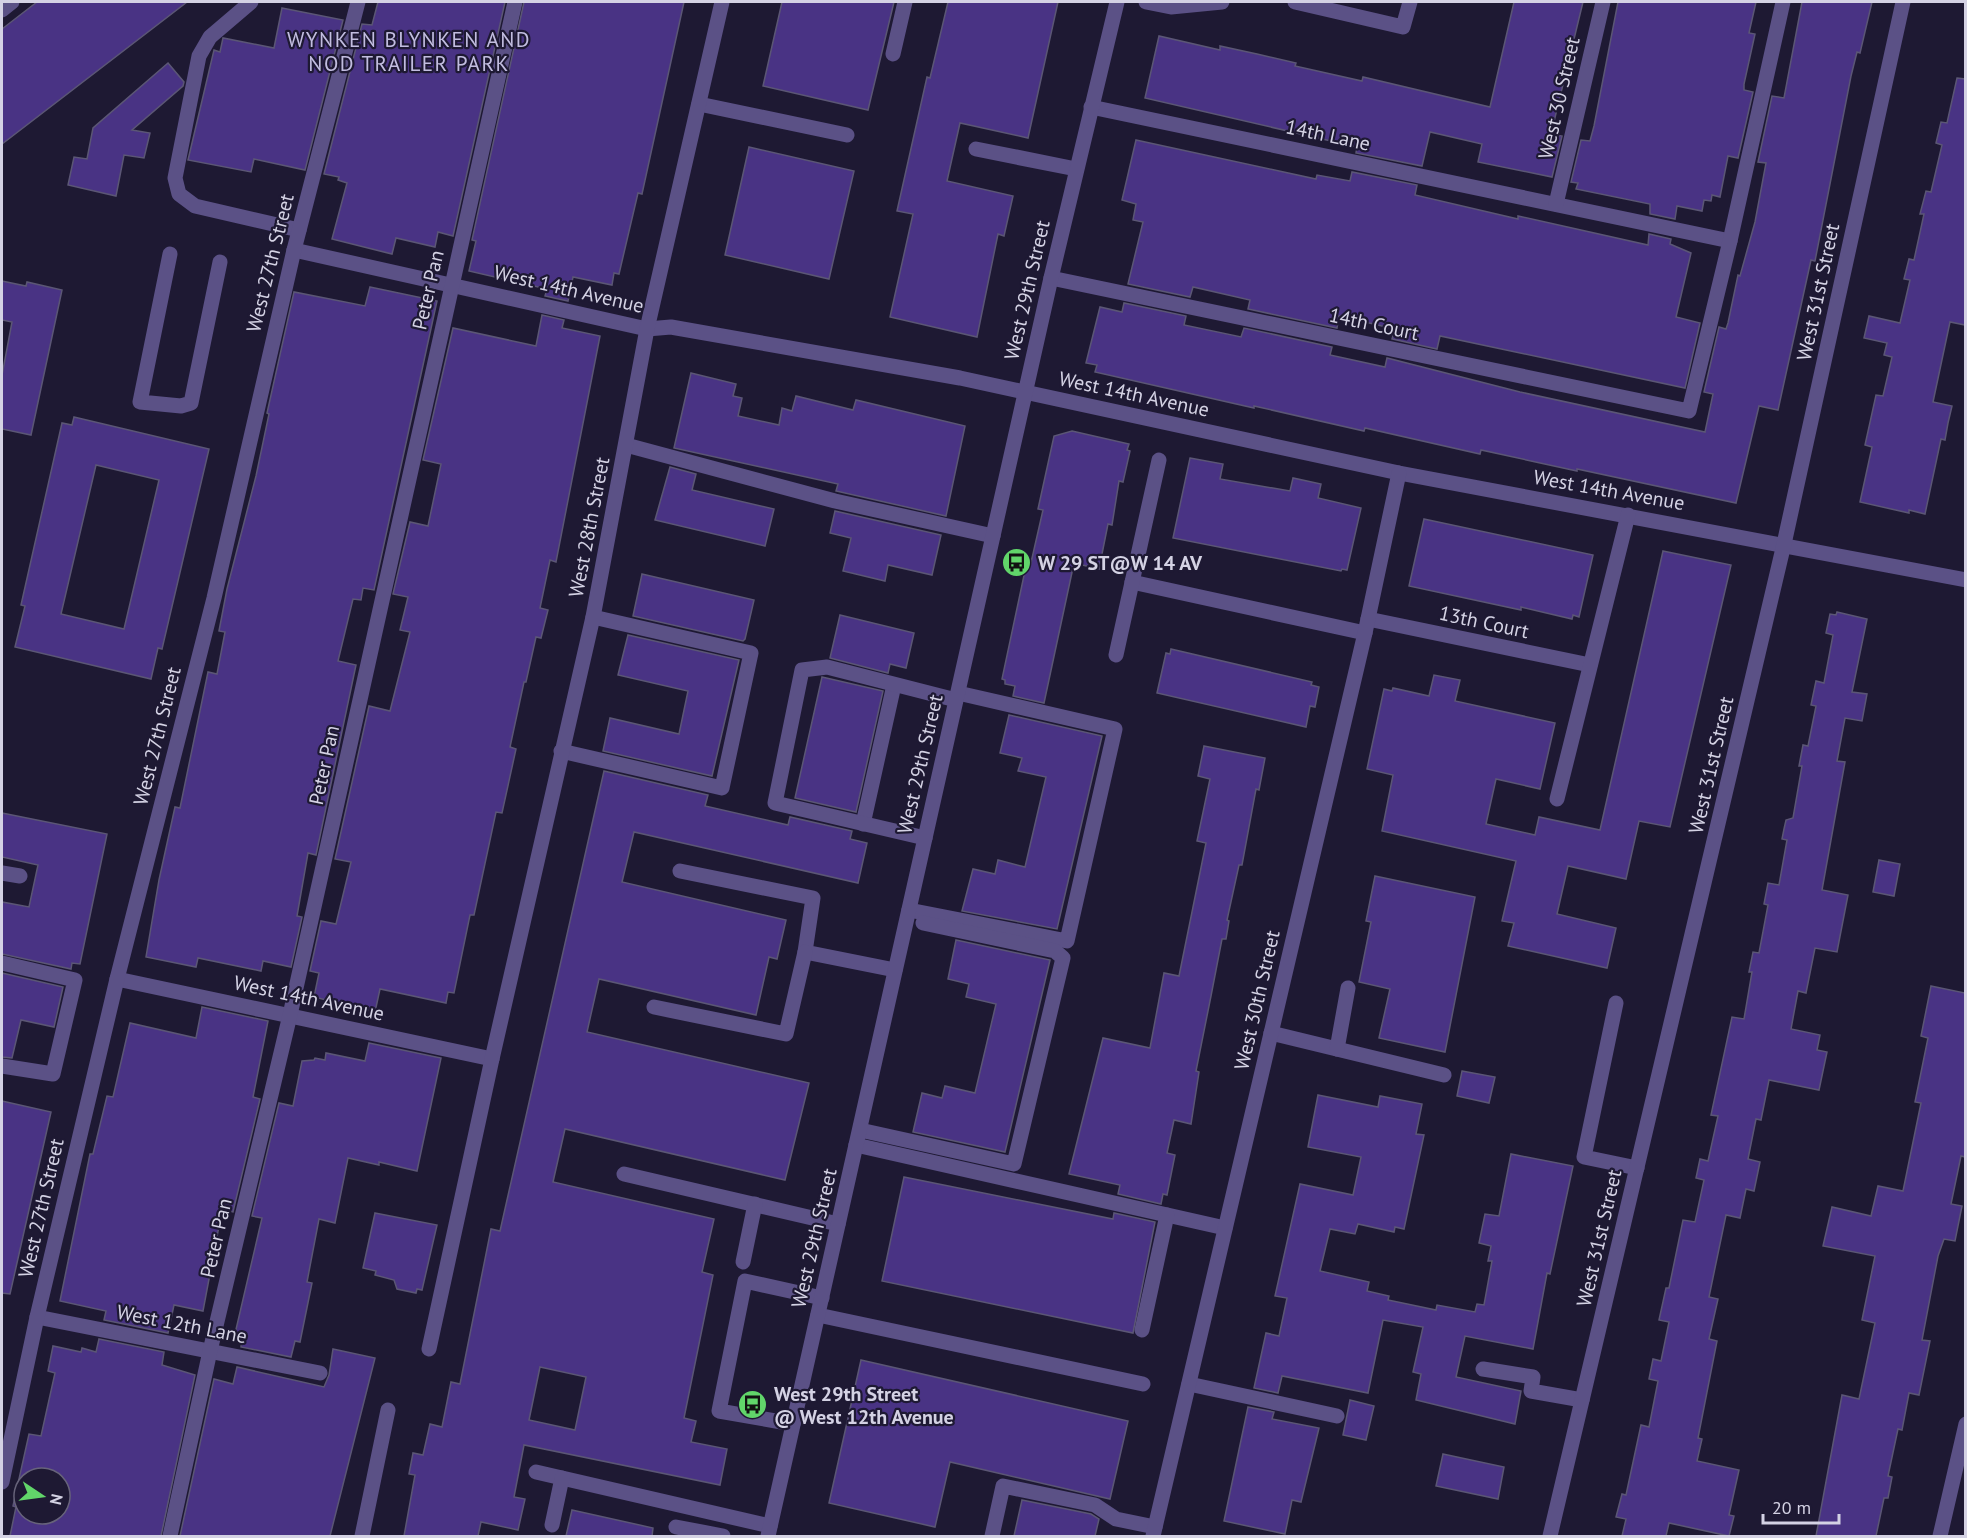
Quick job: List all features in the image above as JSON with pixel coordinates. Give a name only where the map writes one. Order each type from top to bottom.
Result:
[{"type":"street","points":[[2,10],[12,2]]},
{"type":"street","points":[[251,2],[210,37],[200,56],[175,178],[179,194],[195,206],[299,230]]},
{"type":"street","name":"West 27th Street","points":[[2,1482],[37,1317],[117,979],[213,598],[294,250],[358,2]]},
{"type":"street","name":"Peter Pan","points":[[170,1536],[210,1351],[290,1015],[515,2]]},
{"type":"street","name":"West 28th Street","points":[[429,1350],[492,1059],[593,617],[647,329],[722,2]]},
{"type":"street","points":[[893,54],[905,2]]},
{"type":"street","name":"West 29th Street","points":[[769,1531],[1051,278],[1117,2]]},
{"type":"street","points":[[1146,2],[1171,7],[1222,2]]},
{"type":"street","points":[[1295,2],[1403,27],[1410,2]]},
{"type":"street","name":"West 30 Street","points":[[1556,204],[1603,2]]},
{"type":"street","points":[[1730,241],[1783,2]]},
{"type":"street","name":"West 31st Street","points":[[1550,1536],[1784,544],[1903,2]]},
{"type":"street","points":[[699,104],[847,135]]},
{"type":"street","name":"14th Lane","points":[[1091,107],[1730,241]]},
{"type":"street","points":[[976,148],[1076,169]]},
{"type":"street","name":"14th Court","points":[[1051,278],[1689,411],[1730,241]]},
{"type":"street","name":"West 14th Avenue","points":[[294,250],[647,329],[671,327],[1026,392],[1399,473],[1965,580]]},
{"type":"street","points":[[170,254],[140,402],[182,406],[191,403],[220,262]]},
{"type":"street","points":[[626,445],[835,501],[993,536]]},
{"type":"street","points":[[1116,655],[1159,459]]},
{"type":"street","name":"West 30th Street","points":[[1154,1532],[1366,626],[1399,473]]},
{"type":"street","points":[[1557,799],[1628,515]]},
{"type":"street","name":"13th Court","points":[[1132,582],[1590,665]]},
{"type":"street","points":[[561,751],[722,788],[751,653],[593,617]]},
{"type":"street","points":[[908,915],[1067,941],[1115,729],[894,685],[827,668],[802,670],[775,803],[925,838]]},
{"type":"street","points":[[863,824],[894,685]]},
{"type":"street","points":[[654,1007],[786,1034],[805,952],[813,898],[680,872]]},
{"type":"street","points":[[2,873],[20,876]]},
{"type":"street","points":[[858,1137],[1014,1164],[1064,958],[1055,951],[908,915]]},
{"type":"street","points":[[805,952],[895,970]]},
{"type":"street","points":[[2,963],[75,980],[53,1074],[2,1066]]},
{"type":"street","name":"West 14th Avenue","points":[[117,979],[492,1059]]},
{"type":"street","points":[[1337,1048],[1348,988]]},
{"type":"street","points":[[1616,1003],[1584,1157],[1637,1168]]},
{"type":"street","points":[[1271,1033],[1444,1075]]},
{"type":"street","points":[[858,1137],[1225,1228]]},
{"type":"street","points":[[624,1174],[838,1224]]},
{"type":"street","points":[[743,1262],[755,1204]]},
{"type":"street","points":[[1142,1330],[1167,1215]]},
{"type":"street","points":[[793,1424],[719,1411],[745,1281],[822,1298]]},
{"type":"street","points":[[818,1315],[1143,1384]]},
{"type":"street","name":"West 12th Lane","points":[[37,1317],[320,1373]]},
{"type":"street","points":[[1483,1369],[1533,1377],[1531,1391],[1582,1400]]},
{"type":"street","points":[[1189,1384],[1336,1416]]},
{"type":"street","points":[[362,1536],[388,1410]]},
{"type":"street","points":[[1940,1536],[1965,1424]]},
{"type":"street","points":[[536,1472],[769,1531]]},
{"type":"street","points":[[552,1525],[562,1478]]},
{"type":"street","points":[[992,1536],[1003,1486],[1095,1505],[1116,1519],[1154,1532]]},
{"type":"street","points":[[676,1527],[723,1536]]},
{"type":"building","points":[[37,2],[187,2],[2,144],[2,29]]},
{"type":"building","points":[[378,2],[505,2],[453,236],[438,232],[435,247],[396,238],[392,254],[332,239],[347,183],[338,180],[339,177],[324,174],[362,24],[372,25]]},
{"type":"building","points":[[524,2],[684,2],[642,194],[638,193],[619,274],[614,273],[612,285],[573,277],[568,301],[545,296],[547,289],[469,271],[476,241],[472,240]]},
{"type":"building","points":[[782,2],[894,2],[868,110],[763,86]]},
{"type":"building","points":[[948,2],[1058,2],[1028,138],[960,123],[947,181],[1013,196],[1004,236],[998,234],[977,337],[890,317],[913,214],[897,211],[927,77],[930,78]]},
{"type":"building","points":[[1514,2],[1583,2],[1551,134],[1562,136],[1552,177],[1478,162],[1482,144],[1430,132],[1422,166],[1356,153],[1357,147],[1145,98],[1159,36],[1220,50],[1220,46],[1296,63],[1295,66],[1362,81],[1363,77],[1490,107]]},
{"type":"building","points":[[1618,2],[1756,2],[1749,33],[1755,34],[1744,84],[1744,90],[1753,92],[1738,158],[1728,156],[1720,197],[1712,195],[1711,201],[1704,200],[1702,211],[1677,206],[1675,219],[1650,214],[1650,204],[1576,189],[1578,183],[1571,182],[1581,140],[1590,141],[1594,126]]},
{"type":"building","points":[[1802,2],[1872,2],[1860,53],[1857,52],[1851,76],[1815,261],[1811,260],[1778,410],[1759,406],[1736,503],[1481,450],[1480,454],[1365,428],[1364,431],[1254,406],[1254,408],[1095,372],[1097,365],[1086,363],[1100,307],[1122,312],[1124,303],[1186,316],[1184,325],[1241,337],[1244,328],[1332,347],[1330,355],[1385,367],[1387,358],[1520,392],[1705,432],[1713,394],[1704,392],[1719,327],[1726,329],[1738,275],[1740,276],[1755,222],[1766,163],[1758,162],[1772,96],[1784,98]]},
{"type":"building","points":[[282,8],[343,20],[305,170],[254,159],[251,172],[188,160],[214,50],[220,52],[223,38],[274,48]]},
{"type":"building","points":[[168,63],[184,82],[183,86],[132,130],[150,133],[144,158],[124,155],[116,196],[68,185],[74,157],[87,159],[93,128]]},
{"type":"building","points":[[1957,78],[1965,79],[1965,325],[1950,322],[1933,402],[1952,406],[1945,440],[1941,439],[1925,514],[1909,510],[1909,513],[1860,502],[1872,447],[1865,445],[1876,395],[1883,396],[1892,357],[1884,355],[1887,343],[1864,338],[1869,316],[1900,323],[1910,280],[1904,279],[1909,259],[1914,260],[1924,214],[1920,214],[1926,191],[1931,192],[1942,145],[1936,143],[1941,122],[1947,123]]},
{"type":"building","points":[[1136,140],[1316,179],[1317,175],[1350,181],[1352,172],[1417,185],[1415,195],[1518,219],[1518,216],[1648,245],[1649,234],[1671,239],[1670,244],[1691,253],[1676,317],[1700,323],[1685,388],[1440,336],[1437,349],[1392,339],[1395,329],[1339,316],[1337,328],[1248,309],[1250,300],[1193,287],[1190,297],[1128,284],[1143,222],[1133,220],[1136,204],[1122,200]]},
{"type":"building","points":[[749,147],[854,171],[829,279],[725,255]]},
{"type":"building","points":[[2,281],[26,286],[27,282],[62,290],[31,435],[2,429],[2,375],[12,322],[2,320]]},
{"type":"building","points":[[370,287],[437,301],[374,590],[363,588],[361,600],[353,599],[338,661],[356,665],[316,855],[308,853],[297,916],[302,917],[291,967],[263,961],[261,971],[198,958],[196,967],[146,957],[159,880],[175,807],[180,808],[208,672],[217,674],[225,632],[219,631],[227,589],[256,476],[269,414],[267,413],[294,292],[365,306]]},
{"type":"building","points":[[542,315],[564,320],[562,328],[600,336],[556,562],[550,560],[540,608],[548,610],[541,638],[536,637],[526,682],[524,682],[510,747],[516,749],[502,813],[496,812],[474,915],[470,915],[454,993],[448,992],[446,1003],[380,989],[375,1012],[314,997],[319,973],[310,971],[321,921],[336,924],[351,862],[335,859],[369,706],[390,711],[410,632],[400,630],[408,597],[393,594],[410,522],[428,526],[441,464],[423,460],[453,328],[536,346]]},
{"type":"building","points":[[691,373],[736,384],[733,396],[742,398],[738,416],[779,425],[782,408],[792,411],[796,396],[853,410],[856,400],[965,426],[946,516],[836,491],[838,484],[674,448]]},
{"type":"building","points":[[74,417],[209,449],[162,649],[158,648],[151,679],[15,647],[25,606],[21,605],[62,423],[72,425]],"holes":[[[96,465],[159,480],[124,629],[61,614]]]},
{"type":"building","points":[[1072,431],[1129,444],[1127,450],[1130,451],[1123,482],[1119,481],[1112,525],[1108,524],[1099,569],[1074,563],[1044,703],[1013,696],[1015,686],[1005,684],[1005,680],[1002,679],[1026,566],[1030,567],[1043,510],[1038,509],[1054,436]]},
{"type":"building","points":[[1190,458],[1223,464],[1220,479],[1290,491],[1293,478],[1321,484],[1318,498],[1361,508],[1347,570],[1342,569],[1341,571],[1173,538]]},
{"type":"building","points":[[670,467],[696,474],[692,490],[774,509],[765,546],[655,520]]},
{"type":"building","points":[[835,511],[941,535],[932,575],[888,565],[885,581],[843,571],[851,538],[830,533]]},
{"type":"building","points":[[1424,519],[1593,555],[1579,617],[1573,615],[1572,619],[1521,607],[1521,610],[1409,586]]},
{"type":"building","points":[[1663,551],[1731,565],[1670,827],[1639,821],[1626,879],[1568,866],[1557,914],[1616,928],[1607,968],[1508,946],[1514,923],[1502,921],[1516,861],[1382,831],[1393,775],[1367,769],[1384,689],[1392,691],[1393,688],[1429,696],[1434,675],[1460,680],[1455,701],[1555,723],[1540,789],[1496,779],[1486,824],[1535,835],[1539,817],[1600,830]]},
{"type":"building","points":[[642,574],[754,600],[745,639],[743,641],[633,616]]},
{"type":"building","points":[[1837,612],[1867,619],[1852,692],[1867,694],[1862,721],[1845,718],[1837,761],[1845,762],[1822,890],[1848,895],[1837,952],[1815,948],[1806,993],[1798,991],[1791,1029],[1820,1035],[1817,1050],[1827,1052],[1819,1090],[1769,1080],[1761,1120],[1756,1119],[1748,1159],[1760,1162],[1754,1191],[1746,1189],[1740,1218],[1726,1215],[1709,1297],[1718,1299],[1709,1339],[1717,1341],[1698,1438],[1702,1439],[1697,1461],[1739,1470],[1729,1515],[1734,1516],[1729,1536],[1669,1523],[1666,1536],[1622,1536],[1626,1519],[1616,1517],[1622,1494],[1626,1495],[1641,1425],[1649,1427],[1658,1381],[1649,1379],[1653,1359],[1661,1361],[1669,1322],[1659,1320],[1666,1288],[1669,1288],[1683,1220],[1695,1222],[1704,1180],[1696,1178],[1700,1159],[1708,1161],[1718,1116],[1711,1115],[1732,1017],[1744,1019],[1753,952],[1759,953],[1768,905],[1764,904],[1768,883],[1779,885],[1787,840],[1782,839],[1784,829],[1786,820],[1793,818],[1802,766],[1799,766],[1803,745],[1808,746],[1816,706],[1811,705],[1816,681],[1824,683],[1833,635],[1826,633],[1830,614],[1836,615]]},
{"type":"building","points":[[840,615],[914,633],[906,668],[890,664],[888,673],[830,658]]},
{"type":"building","points":[[628,635],[739,660],[712,776],[603,751],[610,718],[679,734],[688,691],[618,675]]},
{"type":"building","points":[[1171,649],[1312,682],[1311,685],[1319,687],[1315,707],[1310,706],[1306,727],[1157,693],[1166,653],[1170,654]]},
{"type":"building","points":[[822,677],[883,691],[856,812],[795,798]]},
{"type":"building","points":[[1009,715],[1102,736],[1057,929],[962,911],[973,869],[995,874],[998,860],[1025,867],[1046,777],[1018,771],[1022,758],[1000,753]]},
{"type":"building","points":[[1204,746],[1265,758],[1259,790],[1256,789],[1242,865],[1239,865],[1227,920],[1229,921],[1226,939],[1222,939],[1196,1071],[1199,1072],[1191,1124],[1174,1120],[1167,1153],[1175,1155],[1167,1195],[1163,1194],[1161,1204],[1118,1194],[1120,1185],[1069,1174],[1103,1038],[1150,1048],[1164,973],[1179,976],[1206,843],[1197,841],[1210,779],[1198,776]]},
{"type":"building","points":[[604,771],[708,795],[705,806],[788,825],[790,817],[852,831],[850,839],[867,843],[858,883],[634,832],[622,882],[786,920],[777,959],[769,957],[756,1015],[599,979],[587,1032],[809,1083],[785,1180],[565,1129],[553,1182],[714,1219],[702,1272],[713,1275],[684,1418],[696,1421],[691,1442],[727,1449],[720,1485],[524,1445],[514,1497],[525,1499],[518,1530],[481,1522],[478,1536],[404,1536],[415,1475],[409,1474],[413,1453],[423,1455],[430,1424],[442,1427],[451,1382],[460,1384],[491,1229],[500,1231]],"holes":[[[540,1367],[586,1377],[575,1430],[529,1420]]]},
{"type":"building","points":[[2,813],[107,834],[80,964],[72,963],[71,969],[2,954],[2,902],[29,907],[38,865],[2,857]]},
{"type":"building","points":[[1879,860],[1900,864],[1894,896],[1873,892]]},
{"type":"building","points":[[1375,876],[1475,897],[1445,1052],[1379,1038],[1390,989],[1359,982],[1371,922],[1366,921]]},
{"type":"building","points":[[956,940],[1050,960],[1005,1152],[913,1132],[922,1093],[942,1098],[945,1086],[975,1093],[996,1004],[966,997],[969,984],[948,979]]},
{"type":"building","points":[[2,973],[63,987],[54,1027],[21,1020],[12,1058],[2,1057]]},
{"type":"building","points":[[1931,986],[1965,993],[1965,1157],[1961,1156],[1951,1204],[1962,1206],[1955,1241],[1944,1239],[1938,1256],[1922,1340],[1930,1341],[1919,1395],[1909,1393],[1902,1430],[1898,1429],[1888,1476],[1892,1477],[1888,1498],[1884,1498],[1876,1536],[1816,1536],[1842,1395],[1859,1399],[1875,1323],[1862,1320],[1875,1256],[1823,1246],[1832,1207],[1871,1216],[1878,1186],[1903,1191],[1921,1103],[1915,1102],[1928,1038],[1921,1036]]},
{"type":"building","points":[[202,1007],[268,1021],[253,1097],[260,1099],[233,1212],[222,1210],[203,1311],[174,1305],[168,1333],[104,1320],[106,1311],[60,1301],[90,1154],[93,1154],[107,1096],[113,1097],[130,1023],[196,1038]]},
{"type":"building","points":[[369,1043],[441,1058],[417,1171],[379,1162],[379,1165],[348,1158],[335,1223],[319,1219],[307,1282],[312,1283],[300,1342],[295,1341],[291,1357],[241,1347],[242,1340],[234,1338],[262,1218],[252,1216],[279,1103],[293,1106],[302,1061],[315,1058],[325,1060],[326,1053],[365,1061]]},
{"type":"building","points":[[1462,1071],[1495,1077],[1489,1103],[1457,1096]]},
{"type":"building","points":[[1318,1095],[1378,1107],[1380,1096],[1422,1104],[1416,1134],[1424,1135],[1404,1229],[1395,1227],[1394,1232],[1358,1224],[1355,1234],[1330,1229],[1320,1271],[1369,1282],[1367,1291],[1389,1296],[1388,1300],[1436,1310],[1437,1305],[1475,1312],[1477,1304],[1484,1305],[1492,1261],[1488,1261],[1491,1246],[1479,1243],[1485,1214],[1499,1216],[1511,1154],[1573,1166],[1550,1274],[1547,1273],[1533,1349],[1465,1336],[1456,1377],[1521,1391],[1515,1424],[1416,1400],[1421,1374],[1413,1372],[1423,1327],[1383,1320],[1368,1393],[1282,1376],[1278,1393],[1254,1388],[1266,1333],[1279,1336],[1287,1298],[1275,1296],[1300,1184],[1353,1195],[1361,1157],[1308,1147]]},
{"type":"building","points":[[2,1101],[51,1112],[10,1294],[2,1293]]},
{"type":"building","points":[[904,1177],[1113,1219],[1114,1213],[1155,1222],[1133,1333],[882,1281]]},
{"type":"building","points":[[375,1213],[437,1225],[422,1290],[417,1289],[416,1293],[397,1289],[394,1280],[375,1275],[376,1271],[363,1268]]},
{"type":"building","points":[[99,1339],[164,1352],[162,1365],[195,1375],[161,1536],[10,1536],[12,1526],[72,1526],[72,1466],[22,1466],[29,1434],[41,1436],[55,1373],[48,1371],[53,1346],[81,1352],[82,1348],[96,1352]]},
{"type":"building","points":[[333,1349],[375,1358],[330,1536],[180,1536],[214,1379],[233,1384],[237,1367],[324,1387],[329,1375]]},
{"type":"building","points":[[861,1360],[1128,1421],[1110,1499],[950,1462],[935,1527],[829,1503]]},
{"type":"building","points":[[1350,1400],[1374,1406],[1366,1440],[1343,1435]]},
{"type":"building","points":[[1248,1407],[1274,1412],[1272,1419],[1319,1428],[1301,1502],[1292,1500],[1285,1534],[1224,1521]]},
{"type":"building","points":[[1443,1454],[1504,1467],[1498,1499],[1436,1486]]},
{"type":"building","points":[[1022,1500],[1091,1514],[1099,1519],[1095,1536],[1014,1536]]},
{"type":"building","points":[[572,1510],[653,1528],[652,1536],[566,1536]]},
{"type":"place","name":"W 29 ST@W 14 AV","points":[[1017,563]]},
{"type":"place","name":"West 29th Street @ West 12th Avenue","points":[[753,1405]]},
{"type":"district","name":"WYNKEN BLYNKEN AND NOD TRAILER PARK","points":[[409,51]]}]
